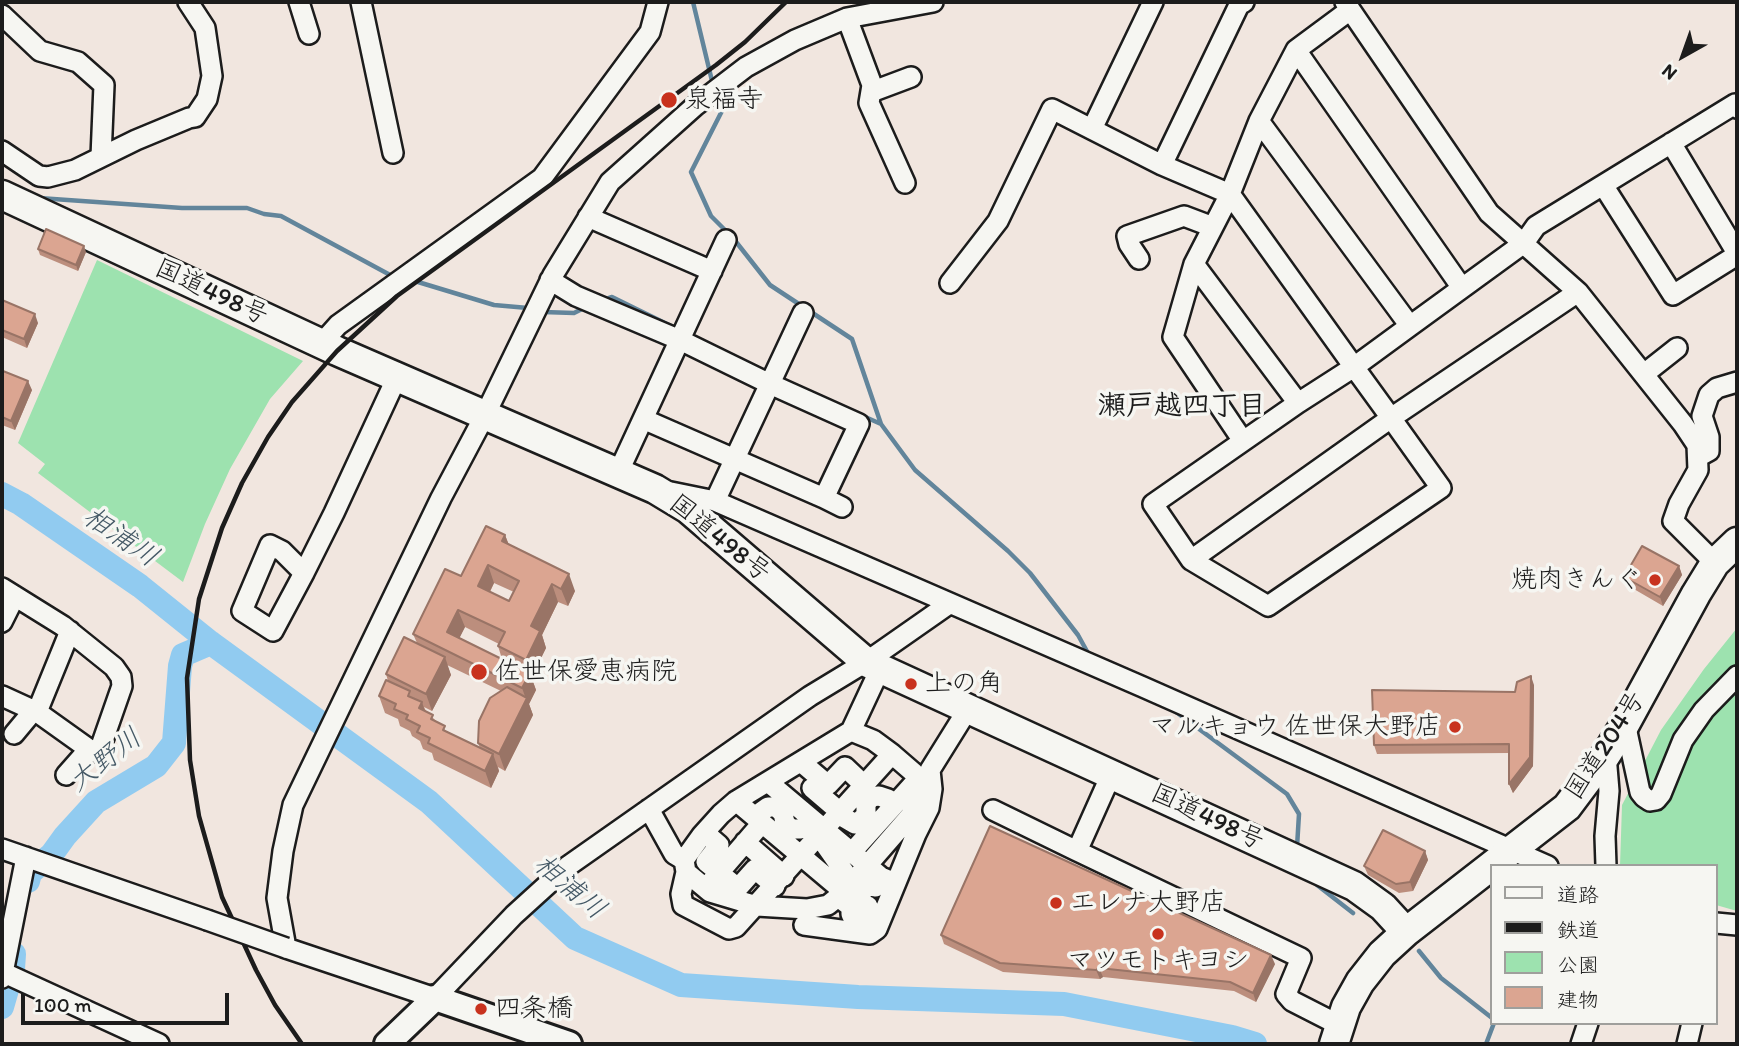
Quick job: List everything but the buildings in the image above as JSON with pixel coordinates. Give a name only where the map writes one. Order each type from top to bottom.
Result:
[{"type":"highway","name":"国道498号","points":[[2,195],[321,344],[655,489],[688,509],[873,666],[1354,886],[1383,907],[1406,932]]},
{"type":"highway","name":"国道204号","points":[[1494,864],[1567,807],[1624,726],[1700,600],[1715,563],[1737,542]]},
{"type":"highway","name":"国道204号","points":[[1337,1034],[1346,1007],[1360,982],[1382,954],[1490,867]]},
{"type":"main road","points":[[387,1044],[435,999],[569,1044]]},
{"type":"street","points":[[2,151],[39,176],[48,177],[75,170],[136,139],[195,117],[208,99],[212,76],[205,28],[187,2]]},
{"type":"street","points":[[299,2],[309,34]]},
{"type":"street","points":[[360,2],[393,153]]},
{"type":"street","points":[[321,344],[338,325],[542,178],[650,32],[658,2]]},
{"type":"street","points":[[286,948],[276,898],[293,805],[550,280],[610,182],[746,67],[795,40],[847,18],[933,2]]},
{"type":"street","points":[[1092,129],[1153,2]]},
{"type":"street","points":[[1163,165],[1238,3]]},
{"type":"street","points":[[1244,442],[1173,337],[1194,264],[1230,194],[1259,121],[1296,50],[1348,6],[1489,213],[1578,292],[1697,445],[1698,470],[1673,521],[1715,563]]},
{"type":"street","points":[[2,15],[40,51],[78,62],[104,85],[102,157]]},
{"type":"street","points":[[847,18],[872,85],[869,103],[905,183]]},
{"type":"street","points":[[1296,50],[1462,288]]},
{"type":"street","points":[[871,92],[911,77]]},
{"type":"street","points":[[950,283],[998,222],[1052,109],[1163,165],[1230,194],[1354,367],[1391,418],[1441,488],[1268,606],[1191,560],[1153,504],[1354,367],[1524,243],[1536,226],[1735,104],[1737,108]]},
{"type":"street","points":[[1259,121],[1410,326]]},
{"type":"street","points":[[1603,185],[1673,296],[1737,254],[1671,143]]},
{"type":"street","points":[[1139,259],[1127,236],[1184,216],[1213,228]]},
{"type":"street","points":[[588,217],[712,271]]},
{"type":"street","points":[[618,473],[726,240]]},
{"type":"street","points":[[1194,264],[1298,403]]},
{"type":"street","points":[[550,280],[576,296],[680,340],[859,424],[824,498]]},
{"type":"street","points":[[1191,560],[1391,418],[1578,292]]},
{"type":"street","points":[[715,501],[803,313]]},
{"type":"street","points":[[1644,374],[1677,348]]},
{"type":"street","points":[[304,573],[397,377]]},
{"type":"street","points":[[1697,457],[1709,451],[1709,437],[1702,416],[1709,395],[1717,388],[1737,382]]},
{"type":"street","points":[[643,419],[842,507]]},
{"type":"street","points":[[655,489],[715,501],[1544,864]]},
{"type":"street","points":[[2,622],[8,592],[70,631],[114,667],[121,677],[122,686],[100,749],[93,752],[35,711],[2,696]]},
{"type":"street","points":[[2,849],[435,999],[514,915],[568,866],[810,696],[873,666],[949,604]]},
{"type":"street","points":[[14,735],[35,711],[70,631]]},
{"type":"street","points":[[816,811],[801,856],[736,928],[729,929],[683,905],[681,894],[685,866],[705,833],[736,801],[851,731],[873,666]]},
{"type":"street","points":[[1624,726],[1640,792],[1650,801],[1656,800],[1684,740],[1704,710],[1737,676]]},
{"type":"street","points":[[804,925],[870,933],[877,929],[929,808],[932,789],[930,770],[968,709]]},
{"type":"street","points":[[649,809],[674,854],[710,892],[757,906],[807,909],[828,905],[863,890],[911,815],[918,799],[914,773],[873,740],[851,731]]},
{"type":"street","points":[[66,775],[89,749]]},
{"type":"street","points":[[839,813],[892,754]]},
{"type":"street","points":[[1606,755],[1609,791],[1605,835],[1606,864]]},
{"type":"street","points":[[801,762],[828,785],[845,768],[864,785]]},
{"type":"street","points":[[1077,851],[1111,775]]},
{"type":"street","points":[[852,852],[916,781]]},
{"type":"street","points":[[768,782],[816,811],[852,852],[863,890]]},
{"type":"street","points":[[816,811],[839,813],[848,822],[855,824],[866,814],[866,804],[871,797],[888,799],[893,806]]},
{"type":"street","points":[[736,801],[801,856],[863,890]]},
{"type":"street","points":[[706,888],[745,842],[759,821],[761,812],[768,807],[776,807],[783,813],[785,823],[791,829],[801,829],[816,811]]},
{"type":"street","points":[[993,810],[1301,958],[1286,995],[1337,1034]]},
{"type":"street","points":[[816,811],[863,890]]},
{"type":"street","points":[[816,811],[839,813]]},
{"type":"street","points":[[705,833],[719,845],[706,862],[738,888],[755,869],[780,881]]},
{"type":"street","points":[[745,842],[768,856],[780,881]]},
{"type":"street","points":[[26,857],[2,974],[159,1044]]},
{"type":"street","points":[[1718,923],[1737,925]]},
{"type":"street","points":[[1581,1044],[1587,1025]]},
{"type":"street","points":[[1687,1044],[1692,1025]]},
{"type":"green space","points":[[97,260],[303,361],[270,399],[230,469],[183,582],[38,473],[45,464],[18,443]]},
{"type":"green space","points":[[1737,628],[1737,911],[1718,906],[1718,864],[1620,864],[1622,805],[1661,730]]},
{"type":"waterway","points":[[693,2],[715,85]]},
{"type":"waterway","points":[[720,93],[726,103],[691,172],[711,216],[733,238],[770,285],[852,339],[881,424],[915,470],[1030,573],[1078,635],[1089,655]]},
{"type":"waterway","points":[[39,198],[182,208],[247,208],[281,216],[392,276]]},
{"type":"waterway","points":[[418,282],[494,305],[528,308]]},
{"type":"waterway","points":[[609,298],[612,297],[671,326]]},
{"type":"waterway","points":[[543,312],[574,313],[582,309]]},
{"type":"waterway","points":[[863,416],[881,424]]},
{"type":"waterway","name":"相浦川","points":[[2,494],[21,504],[140,586],[211,643],[429,802],[575,938],[681,985],[858,997],[1064,1004],[1232,1037],[1255,1044]]},
{"type":"waterway","name":"大野川","points":[[28,881],[30,873],[52,854],[96,802],[156,766],[174,743],[183,655],[211,643]]},
{"type":"waterway","points":[[1176,712],[1287,794],[1299,814],[1297,847]]},
{"type":"waterway","points":[[1317,885],[1353,913]]},
{"type":"waterway","points":[[1419,951],[1441,978],[1490,1016]]},
{"type":"waterway","name":"大野川","points":[[2,1007],[13,969],[14,954]]},
{"type":"waterway","points":[[1486,1044],[1493,1025]]},
{"type":"railway","points":[[302,1044],[275,1005],[222,897],[199,816],[190,760],[187,678],[199,599],[222,528],[242,483],[292,402],[337,351],[397,296],[716,65],[745,42],[786,2]]},
{"type":"place","name":"泉福寺","points":[[669,100]]},
{"type":"place","name":"焼肉きんぐ","points":[[1655,580]]},
{"type":"place","name":"佐世保愛恵病院","points":[[479,672]]},
{"type":"place","name":"上の角","points":[[911,684]]},
{"type":"place","name":"マルキョウ 佐世保大野店","points":[[1455,727]]},
{"type":"place","name":"エレナ大野店","points":[[1056,903]]},
{"type":"place","name":"マツモトキヨシ","points":[[1158,934]]},
{"type":"place","name":"四条橋","points":[[481,1009]]},
{"type":"district","name":"瀬戸越四丁目","points":[[1182,407]]}]
